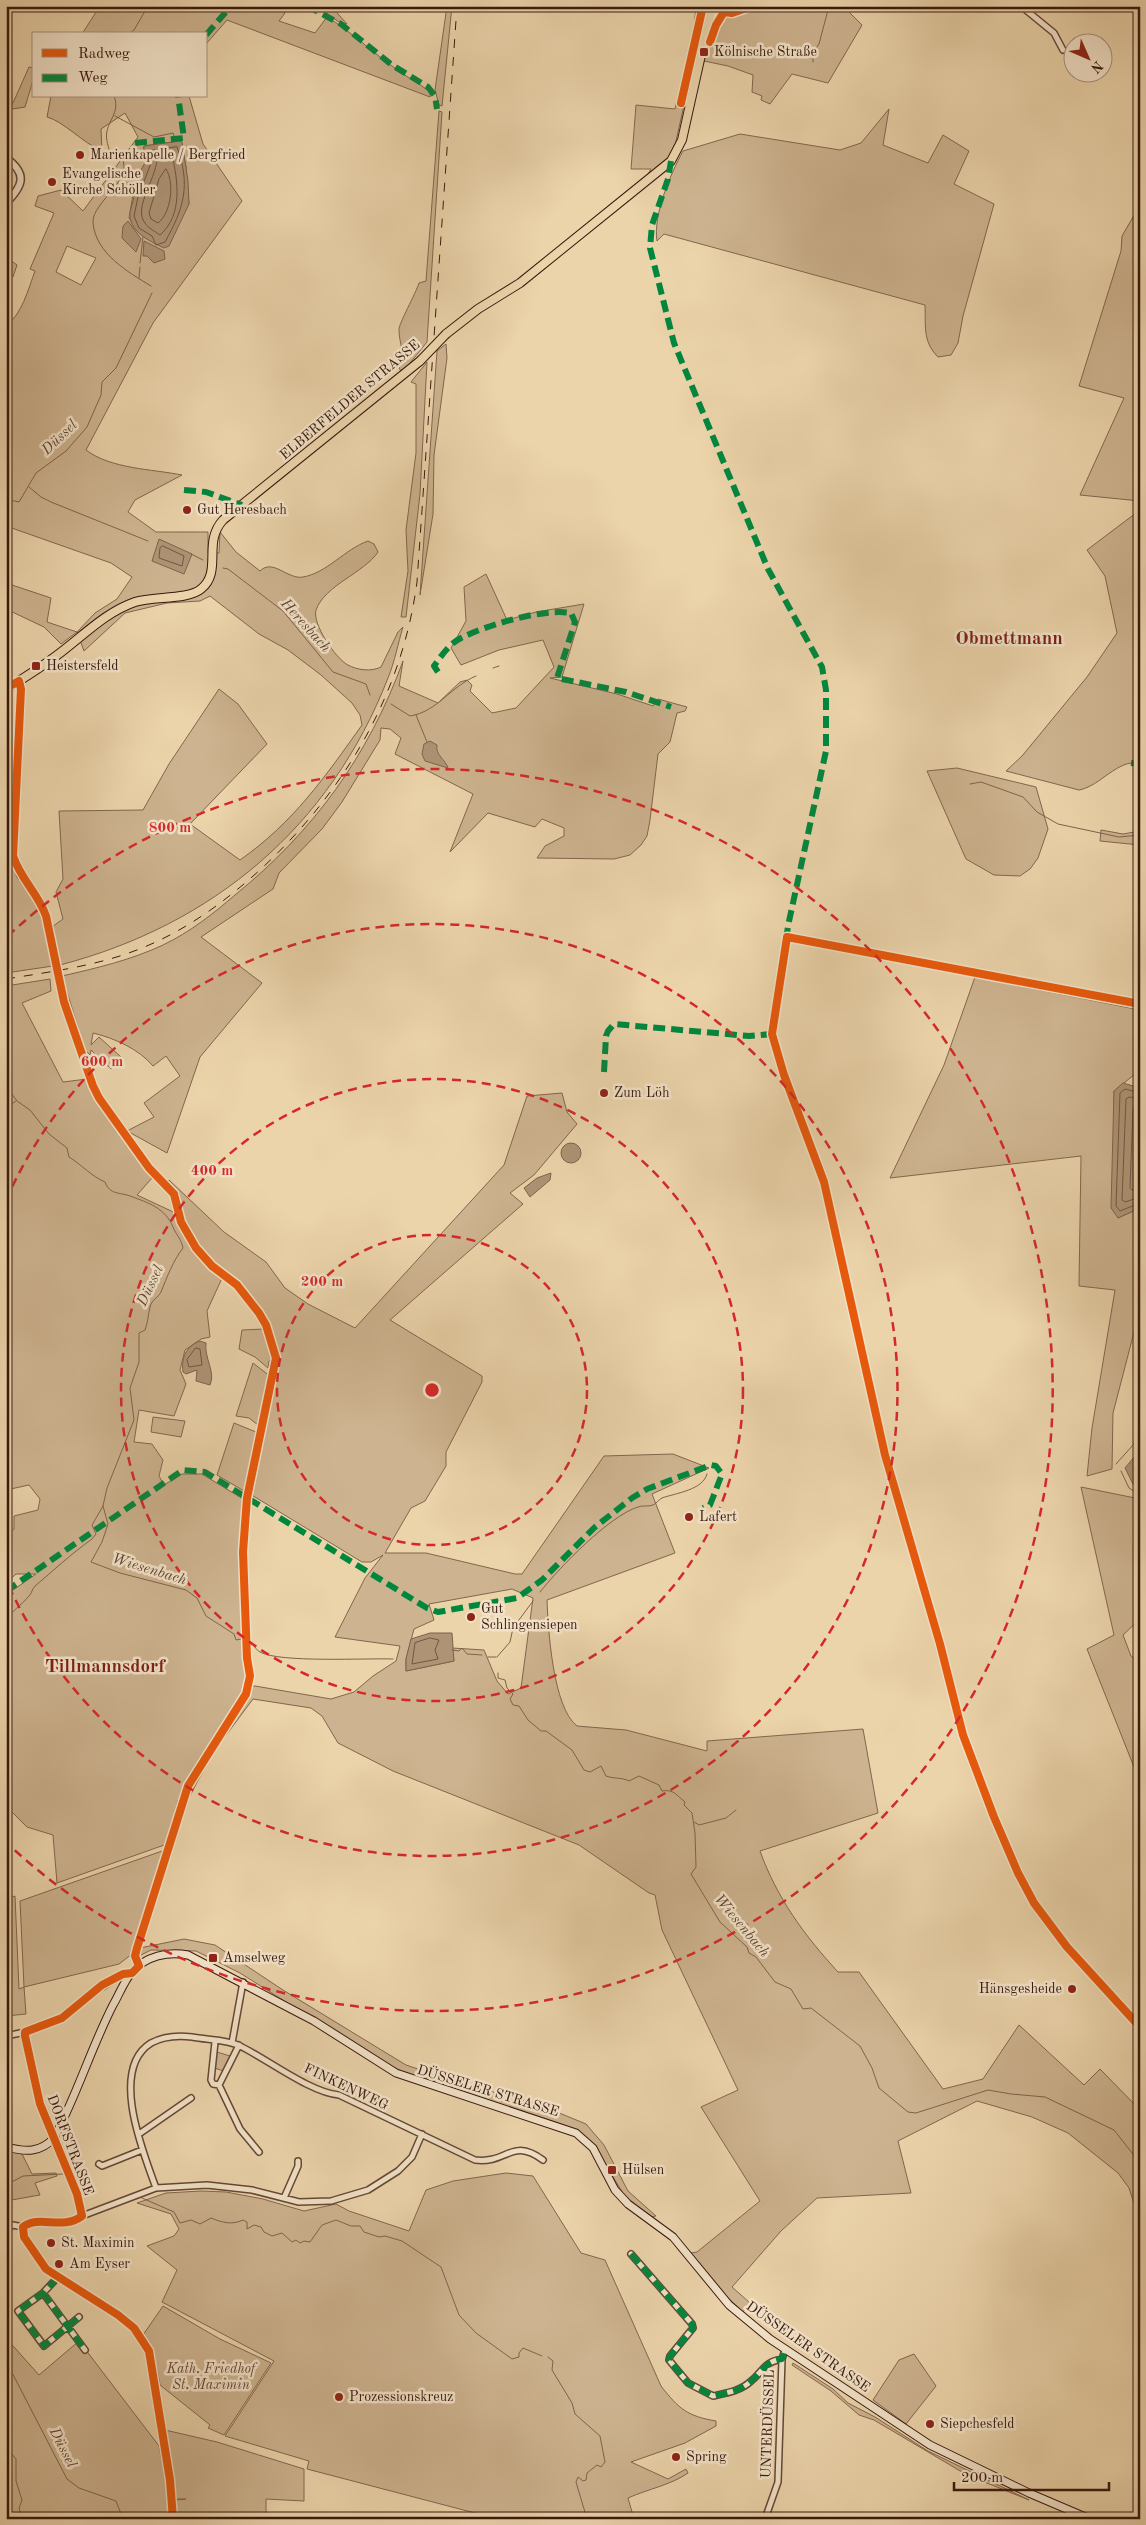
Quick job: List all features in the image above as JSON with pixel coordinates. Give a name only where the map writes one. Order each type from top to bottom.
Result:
[{"type":"main road","name":"ELBERFELDER STRASSE","points":[[12,685],[82,636],[108,615],[128,605],[149,599],[194,593],[201,589],[206,584],[212,567],[215,528],[223,520],[420,362],[446,334],[478,308],[520,283],[671,161],[682,140],[712,6]]},
{"type":"main road","name":"DÜSSELER STRASSE","points":[[54,2138],[108,2014],[129,1978],[139,1966],[161,1956],[183,1954],[243,1982],[314,2021],[396,2073],[576,2133],[593,2148],[615,2190],[628,2204],[673,2237],[729,2306],[785,2350],[930,2445],[1090,2519]]},
{"type":"main road","points":[[6,2147],[19,2150],[38,2150],[54,2138]]},
{"type":"street","points":[[708,23],[724,6]]},
{"type":"street","points":[[1021,6],[1054,33],[1063,50]]},
{"type":"street","points":[[6,122],[6,129]]},
{"type":"street","points":[[6,158],[19,170],[21,179],[18,190],[6,203]]},
{"type":"street","points":[[6,678],[21,697],[13,856],[20,875],[42,904],[55,960]]},
{"type":"street","points":[[60,983],[83,1054]]},
{"type":"street","points":[[6,2036],[25,2032],[62,2018],[97,1989],[123,1974]]},
{"type":"street","points":[[232,2043],[243,1982]]},
{"type":"street","name":"DORFSTRASSE","points":[[25,2032],[40,2104],[77,2194],[82,2216]]},
{"type":"street","name":"FINKENWEG","points":[[156,2188],[142,2150],[129,2082],[132,2068],[138,2055],[150,2044],[167,2037],[182,2036],[239,2045],[320,2090],[339,2095],[475,2160],[498,2159],[510,2152],[521,2150],[533,2152],[543,2160]]},
{"type":"street","points":[[215,2042],[211,2080],[213,2084],[219,2085]]},
{"type":"street","points":[[219,2085],[239,2045]]},
{"type":"street","points":[[219,2085],[240,2129],[259,2152]]},
{"type":"street","points":[[139,2134],[191,2098]]},
{"type":"street","name":"DORFSTRASSE","points":[[6,2230],[13,2224],[24,2226],[33,2222],[73,2223],[82,2216],[156,2188],[207,2185],[252,2190],[284,2198],[318,2203],[368,2190],[398,2171],[412,2157],[422,2134]]},
{"type":"street","points":[[99,2164],[102,2166],[142,2150]]},
{"type":"street","points":[[284,2198],[298,2166],[298,2161]]},
{"type":"street","points":[[24,2226],[24,2237],[46,2270],[106,2306],[134,2328],[142,2338],[152,2359],[160,2426],[170,2480],[173,2519]]},
{"type":"street","points":[[631,2254],[692,2324],[693,2328],[670,2356],[669,2360],[688,2383],[713,2396],[736,2390],[751,2382],[766,2364],[782,2359],[785,2350]]},
{"type":"street","points":[[57,2278],[43,2293],[18,2311],[44,2346],[79,2317]]},
{"type":"street","points":[[43,2293],[85,2350]]},
{"type":"street","name":"UNTERDÜSSEL","points":[[765,2519],[778,2482],[783,2382],[782,2359]]},
{"type":"green space","points":[[100,6],[273,6],[285,13],[279,21],[315,33],[327,17],[352,34],[397,70],[425,88],[430,92],[430,97],[227,20],[208,42],[208,32],[83,32]]},
{"type":"green space","points":[[316,6],[331,6],[347,24],[339,22]]},
{"type":"green space","points":[[447,6],[452,6],[442,106],[439,105],[435,90]]},
{"type":"green space","points":[[696,6],[706,6],[674,150],[665,163],[648,174],[651,169],[631,169],[636,105],[675,109],[694,27]]},
{"type":"green space","points":[[738,6],[843,6],[862,25],[828,83],[792,74],[770,104],[761,100],[762,96],[752,92],[753,75],[728,66],[704,61],[719,21],[724,15]]},
{"type":"green space","points":[[29,67],[32,68],[32,84],[25,107],[6,110],[6,103],[13,103]]},
{"type":"green space","points":[[51,98],[190,98],[203,144],[242,201],[153,323],[86,450],[119,465],[182,475],[135,500],[128,512],[156,532],[208,532],[208,553],[219,553],[220,532],[236,552],[260,571],[270,567],[297,577],[312,575],[320,571],[352,549],[368,541],[374,544],[378,552],[364,566],[328,593],[316,610],[321,632],[337,656],[348,665],[364,670],[373,670],[381,667],[398,632],[403,627],[388,678],[364,731],[334,780],[299,824],[260,862],[216,896],[168,924],[116,947],[60,965],[57,950],[51,957],[53,966],[6,973],[6,858],[52,927],[63,919],[56,892],[63,879],[59,811],[143,810],[169,764],[219,689],[238,704],[267,744],[190,824],[240,860],[259,846],[292,815],[335,763],[362,725],[360,715],[352,703],[321,675],[288,650],[259,634],[210,596],[200,601],[167,603],[125,613],[84,651],[77,632],[95,613],[117,599],[132,577],[111,563],[6,526],[6,326],[12,321],[24,301],[35,271],[30,269],[54,213],[35,206],[38,196],[61,190],[83,211],[138,137],[125,113],[101,129],[102,151],[47,117]],"holes":[[[180,141],[186,166],[189,204],[151,241],[139,233],[129,218],[133,195],[146,161],[143,156],[144,146]],[[67,246],[96,258],[81,285],[56,272]]]},
{"type":"green space","points":[[889,109],[883,145],[928,163],[943,135],[969,151],[954,184],[994,204],[963,316],[958,343],[951,355],[938,357],[929,345],[926,332],[925,305],[664,234],[657,241],[656,231],[660,207],[668,183],[683,151],[740,134],[840,150],[861,143]]},
{"type":"green space","points":[[439,111],[442,112],[427,342],[402,373],[399,368],[402,354],[399,327],[419,283],[426,281]]},
{"type":"green space","points":[[1140,205],[1140,501],[1080,495],[1124,398],[1079,386],[1121,251],[1122,236]]},
{"type":"green space","points":[[6,257],[17,265],[13,277],[6,276]]},
{"type":"green space","points":[[446,344],[447,358],[434,455],[433,514],[420,595],[437,351]]},
{"type":"green space","points":[[427,362],[420,494],[406,617],[401,617],[408,571],[406,530],[416,453],[416,384],[411,382]]},
{"type":"green space","points":[[1140,510],[1140,763],[1124,765],[1095,784],[1079,790],[1006,771],[1022,756],[1087,677],[1117,633],[1105,576],[1087,550]]},
{"type":"green space","points":[[486,574],[507,620],[536,612],[584,604],[562,677],[550,678],[617,694],[653,706],[658,699],[687,707],[685,711],[677,713],[670,742],[658,754],[647,836],[641,845],[630,855],[614,859],[537,858],[545,846],[564,836],[564,828],[542,819],[535,827],[488,813],[450,852],[473,794],[395,754],[401,738],[390,729],[381,728],[380,740],[342,802],[322,829],[279,873],[273,889],[201,937],[262,983],[200,1057],[167,1153],[127,1131],[154,1117],[144,1103],[180,1076],[166,1056],[153,1066],[141,1054],[126,1045],[93,1033],[91,1045],[99,1037],[121,1057],[111,1069],[91,1050],[90,1055],[85,1050],[62,976],[126,959],[173,940],[210,916],[263,871],[289,845],[336,790],[373,728],[403,661],[399,686],[438,703],[460,682],[467,680],[472,685],[470,691],[492,713],[516,708],[554,667],[543,640],[499,650],[461,665],[451,648],[466,621],[464,587]]},
{"type":"green space","points":[[6,583],[51,598],[47,622],[77,632],[61,644],[44,627],[6,609]]},
{"type":"green space","points":[[957,768],[1036,787],[1048,829],[1038,858],[1030,869],[1020,876],[994,875],[966,859],[927,771]]},
{"type":"green space","points":[[1101,830],[1123,834],[1140,831],[1140,845],[1100,841]]},
{"type":"green space","points":[[975,977],[1140,1010],[1140,1070],[1114,1091],[1118,1218],[1140,1208],[1140,1309],[1113,1413],[1112,1469],[1087,1476],[1092,1428],[1115,1290],[1079,1286],[1081,1156],[890,1178],[944,1065]]},
{"type":"green space","points":[[50,979],[51,991],[22,1003],[63,1082],[87,1079],[97,1102],[152,1178],[137,1195],[184,1217],[175,1194],[166,1184],[169,1180],[224,1232],[266,1262],[285,1288],[308,1304],[355,1328],[504,1165],[527,1096],[562,1093],[567,1112],[577,1124],[534,1175],[510,1193],[523,1204],[390,1320],[482,1376],[482,1382],[446,1452],[446,1466],[425,1501],[411,1508],[385,1553],[426,1553],[522,1574],[604,1456],[673,1454],[709,1468],[652,1494],[675,1553],[547,1600],[553,1667],[562,1703],[569,1717],[577,1726],[626,1730],[707,1751],[707,1741],[863,1729],[878,1813],[760,1851],[783,1900],[803,1930],[838,1972],[859,1972],[943,2089],[983,2079],[1019,2025],[1084,2085],[1100,2069],[1140,2110],[1140,2222],[1129,2188],[1118,2173],[1068,2133],[1032,2117],[977,2101],[898,2141],[911,2193],[817,2198],[781,2231],[732,2287],[750,2303],[743,2312],[720,2290],[691,2253],[697,2252],[760,2201],[701,2107],[738,2090],[662,1930],[655,1895],[649,1893],[579,1845],[393,1771],[338,1743],[322,1716],[311,1708],[253,1699],[212,1754],[183,1809],[178,1800],[167,1844],[57,1883],[53,1835],[27,1827],[10,1810],[6,1811],[6,1595],[36,1574],[16,1574],[6,1583],[6,1537],[14,1529],[14,1516],[38,1510],[40,1499],[29,1485],[6,1490],[6,986]],"holes":[[[200,1250],[241,1286],[257,1306],[268,1324],[277,1349],[276,1374],[261,1431],[250,1494],[362,1562],[371,1562],[383,1555],[365,1578],[335,1637],[400,1646],[396,1661],[373,1676],[354,1692],[331,1699],[255,1686],[246,1687],[241,1554],[243,1499],[202,1474],[182,1474],[164,1485],[159,1476],[163,1460],[152,1444],[134,1442],[139,1410],[174,1416],[186,1384],[180,1370],[185,1350],[201,1339],[210,1337],[207,1311],[223,1276],[204,1263]],[[512,1589],[533,1598],[521,1688],[508,1694],[497,1681],[484,1650],[452,1648],[454,1661],[406,1671],[406,1659],[414,1629],[434,1620],[429,1604]]]},
{"type":"green space","points":[[265,1329],[273,1360],[269,1361],[268,1368],[255,1357],[239,1349],[242,1330]]},
{"type":"green space","points":[[253,1363],[271,1377],[258,1425],[249,1418],[236,1416]]},
{"type":"green space","points":[[153,1417],[185,1421],[181,1437],[151,1432]]},
{"type":"green space","points":[[234,1423],[256,1432],[244,1491],[217,1475]]},
{"type":"green space","points":[[1081,1487],[1140,1499],[1140,1619],[1123,1635],[1131,1656],[1140,1663],[1140,1782],[1087,1649],[1114,1635]]},
{"type":"green space","points":[[165,1850],[132,1954],[119,1964],[24,1987],[20,1901]]},
{"type":"green space","points":[[6,1883],[9,1898],[15,1896],[19,1989],[24,1987],[26,2014],[6,2016]]},
{"type":"green space","points":[[184,1939],[215,1945],[283,1990],[406,2065],[462,2084],[535,2103],[586,2124],[604,2145],[628,2191],[656,2216],[650,2217],[624,2195],[592,2142],[569,2127],[403,2072],[372,2056],[240,1973],[196,1951],[151,1950],[139,1956],[140,1948]]},
{"type":"green space","points":[[217,2052],[230,2056],[224,2071],[214,2068]]},
{"type":"green space","points":[[6,2149],[22,2154],[32,2174],[56,2173],[57,2176],[35,2183],[40,2195],[6,2201]]},
{"type":"green space","points":[[506,2173],[533,2176],[581,2253],[605,2260],[661,2386],[667,2394],[679,2406],[691,2414],[716,2421],[716,2426],[685,2443],[631,2462],[668,2479],[686,2469],[688,2473],[667,2484],[628,2498],[634,2519],[512,2519],[499,2516],[494,2518],[307,2469],[309,2461],[225,2436],[274,2361],[162,2302],[177,2270],[147,2246],[174,2236],[179,2229],[171,2214],[137,2203],[166,2193],[226,2192],[263,2199],[304,2211],[336,2204],[349,2211],[409,2231],[426,2190],[453,2181]]},
{"type":"green space","name":"Kath. Friedhof St. Maximin","points":[[163,2306],[220,2339],[271,2363],[224,2435],[208,2428],[210,2425],[160,2385],[152,2353],[143,2335]]},
{"type":"green space","points":[[6,2338],[39,2375],[79,2341],[159,2446],[170,2503],[171,2519],[6,2519]]},
{"type":"green space","points":[[914,2354],[936,2386],[906,2424],[873,2400],[899,2360]]},
{"type":"green space","points":[[793,2363],[833,2389],[848,2403],[875,2417],[928,2451],[1029,2500],[967,2475],[874,2420],[859,2415],[831,2391],[792,2365]]},
{"type":"green space","points":[[165,2430],[217,2442],[304,2469],[304,2501],[266,2499],[266,2519],[176,2519],[176,2500],[186,2499],[176,2499]]},
{"type":"water","points":[[182,142],[188,181],[189,204],[169,246],[164,248],[146,239],[136,230],[130,219],[130,212],[141,170],[146,161],[143,156],[144,146]]},
{"type":"water","points":[[128,221],[141,239],[136,252],[122,238],[123,226]]},
{"type":"water","points":[[144,241],[164,251],[165,259],[154,263],[147,256],[143,256]]},
{"type":"water","points":[[159,539],[192,554],[184,574],[152,561]]},
{"type":"water","points":[[430,741],[437,745],[439,755],[448,768],[425,761],[422,754],[424,744]]},
{"type":"water","points":[[1123,1083],[1140,1088],[1140,1208],[1118,1218],[1111,1208],[1114,1091]]},
{"type":"water","points":[[571,1143],[578,1146],[581,1153],[578,1160],[571,1163],[564,1160],[561,1153],[564,1146]]},
{"type":"water","points":[[551,1173],[550,1180],[530,1197],[524,1188],[537,1178]]},
{"type":"water","points":[[200,1341],[206,1343],[212,1375],[210,1385],[196,1381],[197,1370],[186,1374],[183,1372],[184,1357],[188,1349]]},
{"type":"water","points":[[1140,1450],[1140,1488],[1133,1484],[1125,1468]]},
{"type":"water","points":[[430,1633],[452,1633],[454,1661],[406,1671],[406,1659],[411,1639]]},
{"type":"waterway","name":"Düssel","points":[[132,32],[148,6]]},
{"type":"waterway","points":[[813,62],[813,53],[819,44],[829,6]]},
{"type":"waterway","name":"Düssel","points":[[115,98],[116,106],[108,126],[107,140],[111,156],[118,153],[123,162],[124,171],[120,180],[94,215],[95,234],[100,244],[114,261],[151,286]]},
{"type":"waterway","points":[[115,116],[154,137],[173,133],[174,136]]},
{"type":"waterway","points":[[140,263],[143,237]]},
{"type":"waterway","points":[[139,278],[140,267]]},
{"type":"waterway","name":"Düssel","points":[[6,499],[19,502],[36,473],[66,451],[87,427],[101,395],[102,382],[116,368],[152,293]]},
{"type":"waterway","name":"Heresbach","points":[[29,487],[41,497],[51,502],[148,541]]},
{"type":"waterway","name":"Heresbach","points":[[191,554],[203,560]]},
{"type":"waterway","name":"Heresbach","points":[[223,568],[228,569],[283,611],[333,672],[366,684],[370,695]]},
{"type":"waterway","name":"Heresbach","points":[[493,668],[499,666]]},
{"type":"waterway","name":"Heresbach","points":[[391,704],[410,716],[420,714],[467,680],[476,676]]},
{"type":"waterway","points":[[416,715],[427,742]]},
{"type":"waterway","points":[[970,784],[981,782],[1023,797],[1037,812],[1058,824],[1119,837],[1140,835]]},
{"type":"waterway","name":"Düssel","points":[[6,1086],[17,1101],[30,1110],[49,1134],[67,1148],[69,1157],[95,1177],[105,1182],[112,1191],[144,1201],[166,1215],[183,1248],[173,1264],[161,1292],[151,1304],[145,1330],[139,1333],[139,1362],[130,1388],[134,1420],[107,1488],[103,1506],[92,1525],[96,1534],[35,1586],[30,1595],[6,1623]]},
{"type":"waterway","points":[[6,1108],[16,1101]]},
{"type":"waterway","points":[[1136,1208],[1140,1212],[1140,1218]]},
{"type":"waterway","points":[[1116,1464],[1134,1444],[1137,1416],[1135,1388],[1140,1368]]},
{"type":"waterway","points":[[1121,1471],[1129,1488],[1140,1495]]},
{"type":"waterway","points":[[540,1592],[585,1544],[613,1521],[626,1512],[638,1507],[653,1505],[662,1498],[695,1487],[700,1484],[707,1474]]},
{"type":"waterway","name":"Wiesenbach","points":[[103,1506],[108,1524],[102,1542],[91,1562],[120,1573],[186,1590],[197,1598],[206,1616],[234,1634],[236,1640],[241,1639]]},
{"type":"waterway","points":[[497,1657],[510,1642],[513,1628],[533,1601]]},
{"type":"waterway","name":"Wiesenbach","points":[[250,1640],[260,1652],[285,1658],[393,1659]]},
{"type":"waterway","name":"Wiesenbach","points":[[452,1650],[459,1651],[462,1648],[467,1654],[482,1655]]},
{"type":"waterway","name":"Wiesenbach","points":[[488,1657],[496,1657]]},
{"type":"waterway","name":"Wiesenbach","points":[[498,1673],[498,1678],[505,1680],[507,1688],[513,1694],[510,1699],[513,1705],[519,1706],[528,1720],[541,1731],[546,1731],[572,1750],[584,1770],[590,1772],[601,1766],[606,1776],[629,1781],[639,1776],[659,1785],[662,1791],[675,1793],[685,1802],[684,1805],[692,1813],[695,1833],[696,1867],[691,1874],[720,1922],[747,1947],[749,1953],[756,1957],[775,1982],[791,1989],[803,2009],[811,2008],[860,2046],[872,2068],[879,2088],[908,2112],[916,2113],[988,2090],[1045,2097],[1114,2130],[1140,2163]]},
{"type":"waterway","points":[[694,1822],[699,1825],[726,1818],[736,1810]]},
{"type":"waterway","points":[[6,2185],[23,2176],[63,2174]]},
{"type":"waterway","points":[[142,2198],[174,2212],[180,2223],[191,2220],[200,2224],[211,2218],[227,2223],[243,2220],[247,2222],[247,2229],[254,2225],[261,2227],[264,2232],[272,2236],[282,2233],[292,2242],[296,2240],[300,2243],[304,2241],[310,2242],[322,2225],[336,2220],[351,2226],[360,2226],[364,2232],[379,2237],[385,2236],[402,2241],[441,2267],[459,2315],[476,2333],[512,2359],[519,2357],[519,2353],[523,2348],[542,2356]]},
{"type":"waterway","points":[[548,2357],[553,2361],[552,2370],[572,2403],[575,2414],[600,2436],[605,2462],[601,2467],[597,2465],[587,2473],[586,2480],[583,2481],[578,2477],[576,2482],[587,2519]]},
{"type":"waterway","name":"Düssel","points":[[6,2361],[67,2479],[79,2488],[116,2501],[123,2519]]},
{"type":"waterway","name":"Düssel","points":[[6,2435],[9,2439],[6,2445]]},
{"type":"waterway","name":"Düssel","points":[[6,2447],[16,2459],[16,2481],[22,2500],[19,2508],[22,2519]]},
{"type":"tunnel","points":[[55,960],[60,983]]},
{"type":"railway","points":[[6,979],[79,966],[132,952],[180,930],[222,901],[261,869],[318,808],[343,774],[383,702],[398,664],[409,624],[417,582],[457,6]]},
{"type":"marked path","points":[[208,33],[231,6]]},
{"type":"marked path","points":[[307,6],[341,24],[392,65],[428,87],[435,96],[437,109]]},
{"type":"marked path","points":[[135,143],[184,138],[178,98]]},
{"type":"marked path","points":[[671,161],[668,179],[652,225],[650,248],[674,343],[768,569],[822,667],[826,690],[826,751],[786,941]]},
{"type":"marked path","points":[[184,490],[206,492],[242,505]]},
{"type":"marked path","points":[[438,672],[434,666],[446,650],[457,640],[472,633],[531,615],[559,612],[571,613],[575,622],[557,678],[626,692],[671,707]]},
{"type":"marked path","points":[[1131,763],[1140,764]]},
{"type":"marked path","points":[[604,1072],[606,1036],[614,1024],[749,1036],[772,1034]]},
{"type":"marked path","points":[[6,1591],[183,1470],[205,1472],[427,1608],[438,1612],[517,1598],[542,1580],[595,1527],[632,1498],[647,1489],[711,1465],[716,1466],[722,1474],[710,1505],[703,1508]]},
{"type":"marked path","points":[[631,2254],[692,2324],[693,2328],[670,2356],[669,2360],[688,2383],[713,2396],[742,2388],[771,2362],[782,2359],[785,2350]]},
{"type":"marked path","points":[[57,2278],[43,2293],[18,2311],[44,2346],[79,2317]]},
{"type":"marked path","points":[[43,2293],[85,2350]]},
{"type":"cycle path","points":[[681,103],[703,6]]},
{"type":"cycle path","points":[[710,42],[716,25],[724,12],[732,13],[752,6]]},
{"type":"cycle path","points":[[6,678],[12,685],[19,681],[21,689],[13,856],[16,865],[39,900],[46,916],[64,1002],[93,1086],[99,1098],[149,1168],[174,1194],[181,1222],[196,1248],[212,1266],[237,1285],[259,1313],[266,1325],[276,1358],[247,1498],[243,1552],[247,1658],[250,1676],[246,1694],[188,1786],[137,1948],[135,1956],[139,1966],[132,1973],[123,1974],[102,1985],[62,2018],[25,2032],[40,2104],[77,2194],[82,2216],[67,2222],[29,2223],[23,2227],[24,2237],[46,2269],[118,2315],[134,2328],[149,2351],[170,2480],[173,2519]]},
{"type":"cycle path","points":[[1140,1004],[787,937],[772,1034],[784,1075],[824,1182],[885,1455],[940,1644],[963,1735],[994,1817],[1018,1873],[1034,1903],[1067,1947],[1140,2027]]},
{"type":"place","name":"Kölnische Straße","points":[[704,52]]},
{"type":"place","name":"Marienkapelle / Bergfried","points":[[80,155]]},
{"type":"place","name":"Evangelische Kirche Schöller","points":[[52,182]]},
{"type":"place","name":"Gut Heresbach","points":[[187,510]]},
{"type":"place","name":"Heistersfeld","points":[[36,666]]},
{"type":"place","name":"Zum Löh","points":[[604,1093]]},
{"type":"place","name":"Lafert","points":[[689,1517]]},
{"type":"place","name":"Gut Schlingensiepen","points":[[471,1617]]},
{"type":"place","name":"Amselweg","points":[[213,1958]]},
{"type":"place","name":"Hänsgesheide","points":[[1072,1989]]},
{"type":"place","name":"Hülsen","points":[[612,2170]]},
{"type":"place","name":"St. Maximin","points":[[51,2243]]},
{"type":"place","name":"Am Eyser","points":[[59,2264]]},
{"type":"place","name":"Prozessionskreuz","points":[[339,2397]]},
{"type":"place","name":"Siepchesfeld","points":[[930,2424]]},
{"type":"place","name":"Spring","points":[[676,2457]]},
{"type":"district","name":"Obmettmann","points":[[1009,639]]},
{"type":"district","name":"Tillmannsdorf","points":[[105,1667]]}]
